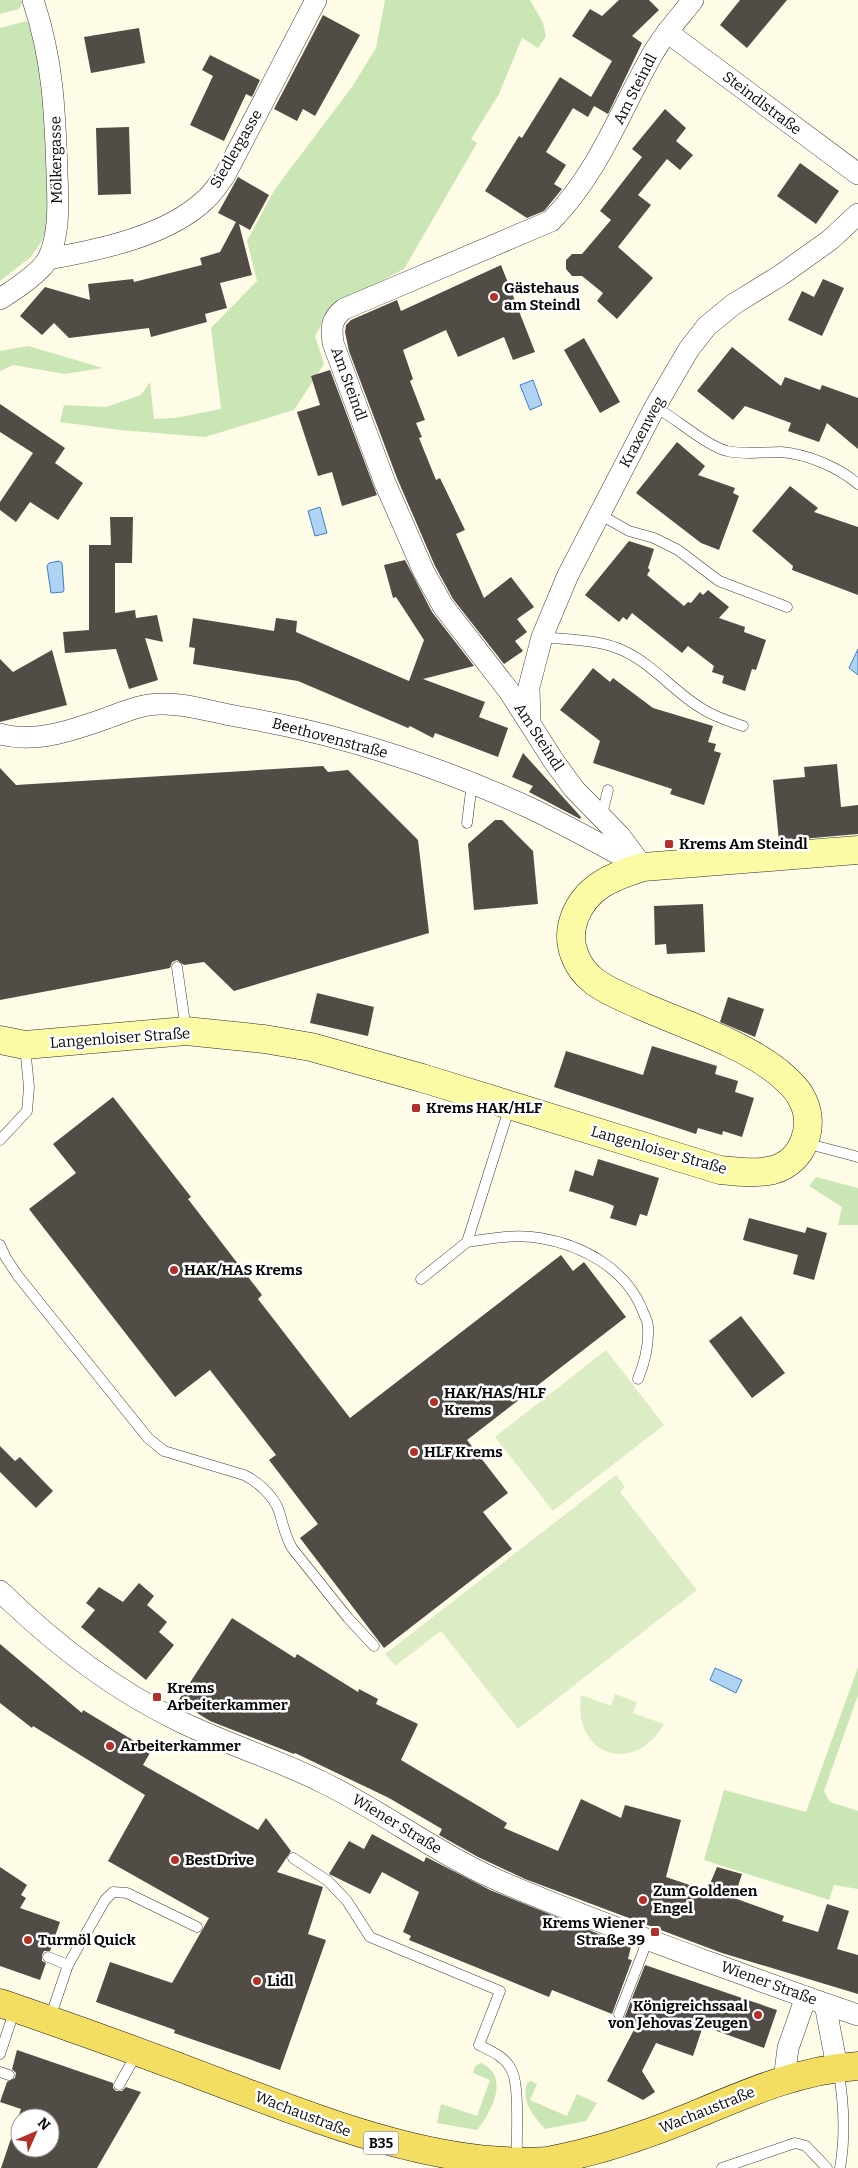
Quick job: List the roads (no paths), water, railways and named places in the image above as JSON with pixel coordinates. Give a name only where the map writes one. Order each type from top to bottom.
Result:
[{"type":"main road","name":"Wachaustraße","points":[[8,2005],[402,2150],[451,2162],[517,2167],[569,2157],[620,2144],[740,2095],[784,2080],[848,2067]]},
{"type":"street","name":"Mölkergasse","points":[[0,299],[19,287],[48,258],[56,235],[55,100],[47,50],[33,0]]},
{"type":"street","name":"Siedlergasse","points":[[48,258],[102,250],[173,223],[208,198],[226,175],[316,0]]},
{"type":"street","name":"Am Steindl","points":[[643,867],[620,836],[601,819],[552,760],[530,721],[443,606],[424,572],[385,483],[333,342],[331,327],[335,316],[344,310],[552,221],[571,201],[599,159],[652,54],[693,0]]},
{"type":"street","name":"Steindlstraße","points":[[667,32],[858,174]]},
{"type":"street","name":"Kraxenweg","points":[[530,721],[528,687],[542,638],[568,576],[655,407],[689,349],[707,326],[734,304],[782,275],[830,240],[858,214]]},
{"type":"street","name":"Beethovenstraße","points":[[0,734],[15,738],[42,736],[90,724],[140,706],[162,704],[289,725],[363,745],[472,783],[530,808],[643,867]]},
{"type":"street","points":[[805,1143],[808,1119],[802,1097],[780,1073],[758,1057],[623,997],[594,982],[574,958],[570,931],[578,907],[595,888],[617,875],[643,867],[858,850]]},
{"type":"street","name":"Langenloiser Straße","points":[[13,1042],[186,1031],[310,1047],[511,1105],[720,1170],[750,1174],[774,1169],[792,1160],[805,1143]]},
{"type":"street","name":"Wiener Straße","points":[[0,1591],[51,1637],[95,1671],[146,1703],[217,1738],[322,1782],[356,1799],[464,1864],[495,1879],[648,1939],[858,2015]]},
{"type":"street","points":[[784,2080],[788,2048],[816,2000]]},
{"type":"street","name":"Wiener Straße","points":[[816,2000],[848,2067]]},
{"type":"lane","points":[[655,407],[678,420],[715,447],[729,451],[756,454],[780,452],[805,457],[847,475],[858,484]]},
{"type":"lane","points":[[599,514],[629,531],[654,538],[678,550],[719,582],[787,607]]},
{"type":"lane","points":[[542,638],[598,642],[623,651],[650,668],[699,708],[714,716],[743,726]]},
{"type":"lane","points":[[467,823],[472,783]]},
{"type":"lane","points":[[601,819],[608,790]]},
{"type":"lane","points":[[177,967],[186,1031]]},
{"type":"lane","points":[[0,1140],[27,1111],[29,1087],[13,1042]]},
{"type":"lane","points":[[467,1242],[511,1105]]},
{"type":"lane","points":[[805,1143],[858,1157]]},
{"type":"lane","points":[[422,1279],[467,1242],[506,1236],[539,1238],[574,1246],[606,1263],[635,1292],[648,1325],[647,1356],[638,1379]]},
{"type":"lane","points":[[0,1245],[18,1276],[148,1438],[164,1451],[244,1474],[256,1481],[278,1509],[285,1535],[292,1548],[348,1618],[374,1646]]},
{"type":"lane","points":[[294,1858],[328,1881],[340,1894],[370,1937],[500,1991],[478,2045],[501,2056],[512,2071],[516,2094],[517,2167]]},
{"type":"lane","points":[[50,2020],[68,1964],[105,1900],[113,1892],[127,1893],[197,1926]]},
{"type":"lane","points":[[619,2014],[648,1939]]},
{"type":"lane","points":[[48,1957],[68,1964]]},
{"type":"lane","points":[[0,2054],[8,2005]]},
{"type":"lane","points":[[119,2085],[138,2052]]},
{"type":"lane","points":[[840,2168],[845,2143],[844,2106],[848,2067]]},
{"type":"lane","points":[[722,2168],[795,2143],[806,2146],[828,2168]]},
{"type":"water","points":[[533,380],[542,405],[530,410],[520,385]]},
{"type":"water","points":[[320,507],[327,533],[315,536],[308,511]]},
{"type":"water","points":[[59,561],[62,563],[64,590],[63,592],[51,593],[47,566],[49,563]]},
{"type":"water","points":[[858,649],[858,675],[849,668]]},
{"type":"water","points":[[715,1668],[742,1680],[736,1693],[710,1680]]},
{"type":"place","name":"Gästehaus am Steindl","points":[[494,297]]},
{"type":"place","name":"Krems Am Steindl","points":[[669,844]]},
{"type":"place","name":"Krems HAK/HLF","points":[[416,1108]]},
{"type":"place","name":"HAK/HAS Krems","points":[[174,1270]]},
{"type":"place","name":"HAK/HAS/HLF Krems","points":[[434,1402]]},
{"type":"place","name":"HLF Krems","points":[[414,1452]]},
{"type":"place","name":"Krems Arbeiterkammer","points":[[157,1697]]},
{"type":"place","name":"Arbeiterkammer","points":[[110,1746]]},
{"type":"place","name":"BestDrive","points":[[175,1860]]},
{"type":"place","name":"Zum Goldenen Engel","points":[[643,1900]]},
{"type":"place","name":"Krems Wiener Straße 39","points":[[655,1932]]},
{"type":"place","name":"Turmöl Quick","points":[[28,1940]]},
{"type":"place","name":"Lidl","points":[[257,1981]]},
{"type":"place","name":"Königreichssaal von Jehovas Zeugen","points":[[758,2015]]}]
